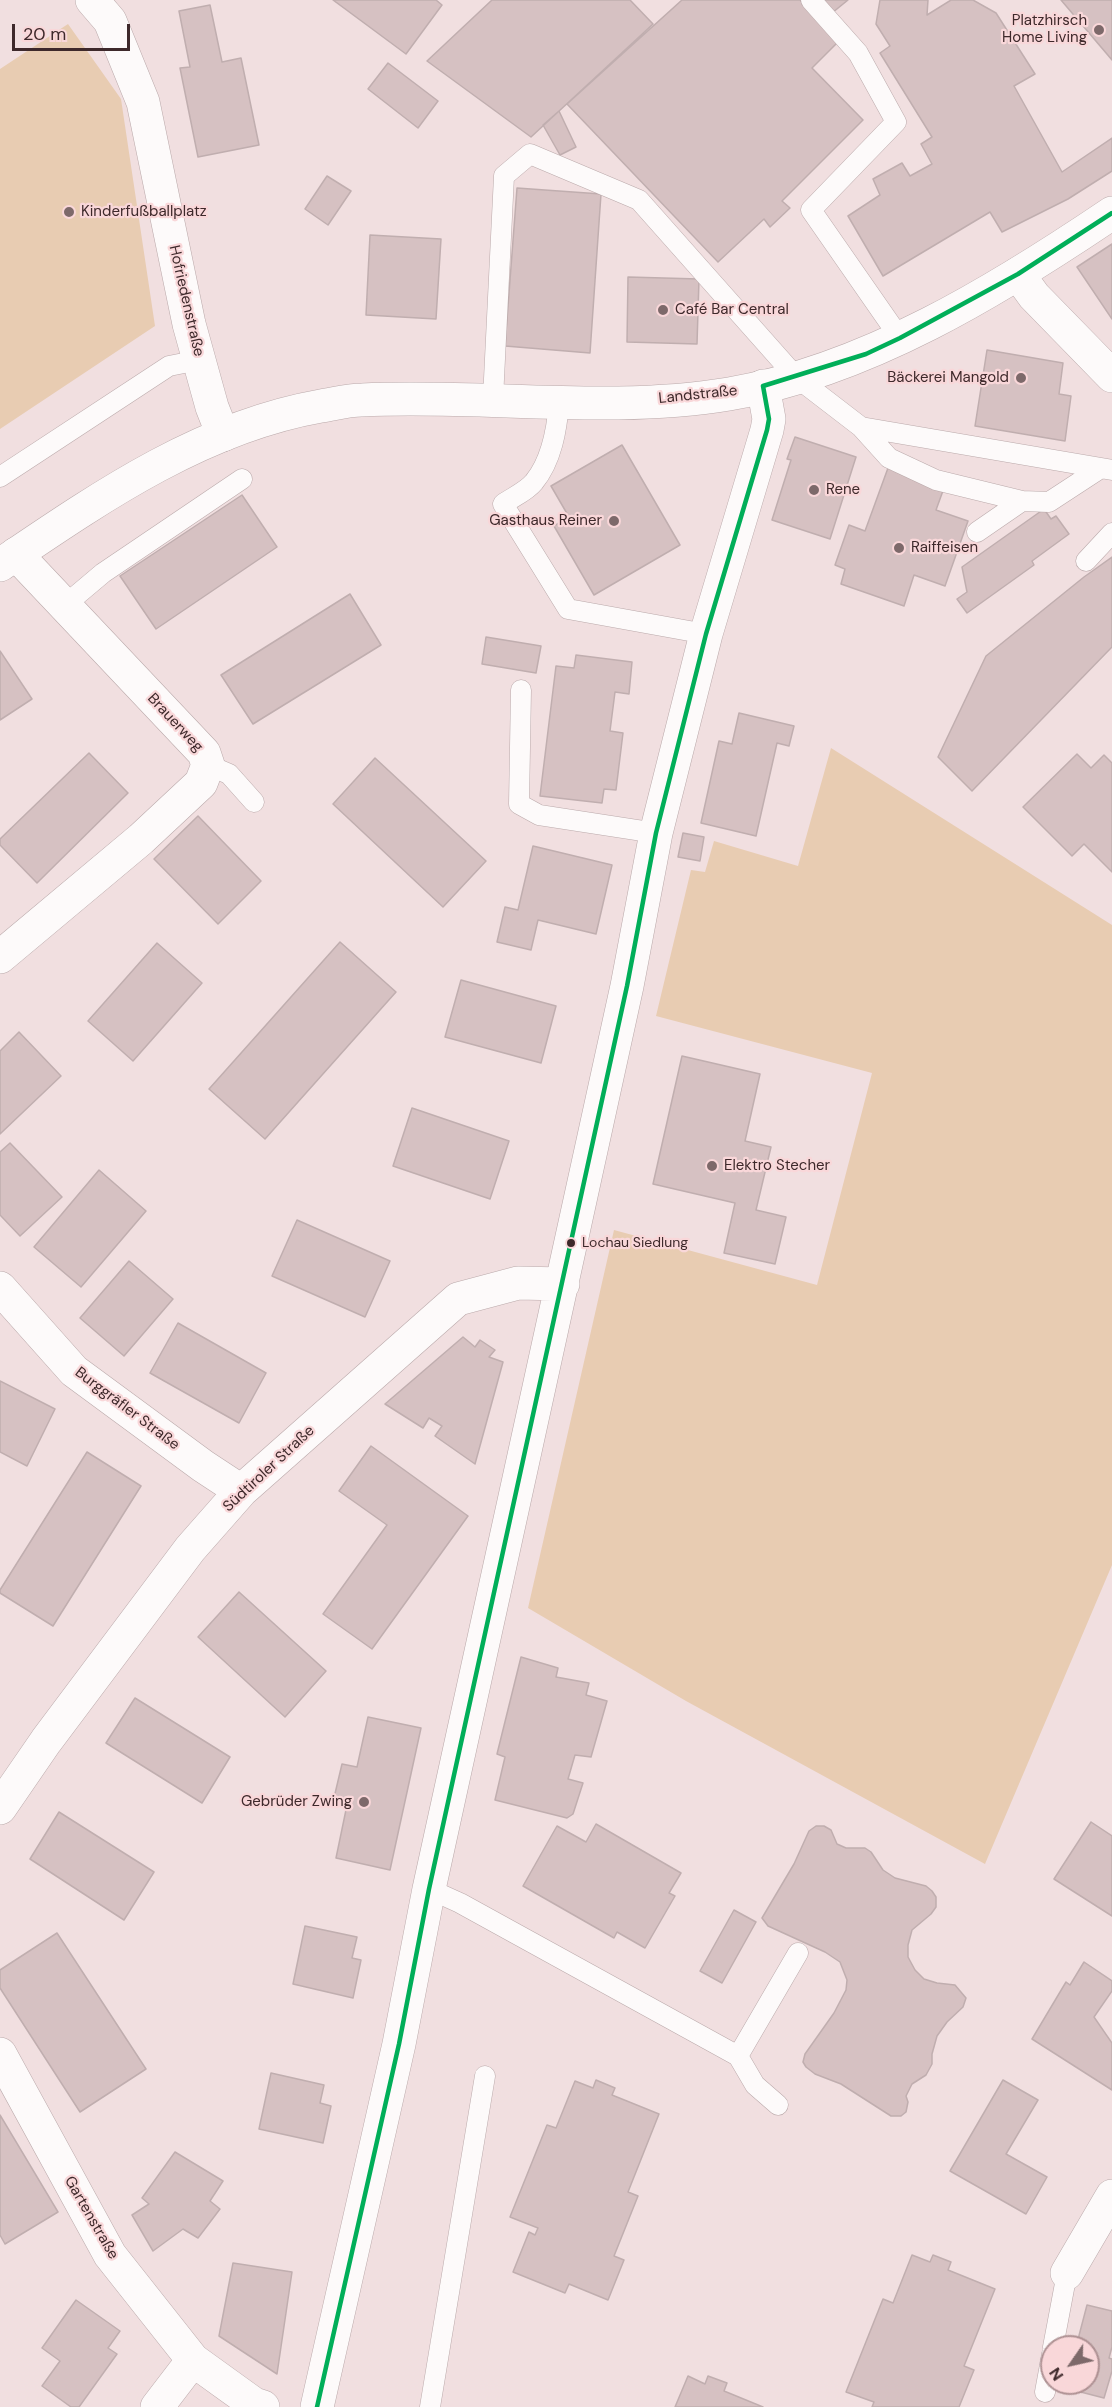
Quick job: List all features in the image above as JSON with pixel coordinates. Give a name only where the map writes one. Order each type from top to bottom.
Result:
[{"type":"street","name":"Hofriedenstraße","points":[[92,0],[110,21],[143,102],[189,324],[212,407],[223,435]]},
{"type":"street","name":"Landstraße","points":[[492,399],[633,402],[689,398],[728,394],[796,377],[866,354],[900,338],[1018,274],[1112,213]]},
{"type":"street","points":[[1018,274],[1034,296],[1112,376]]},
{"type":"street","points":[[317,2407],[399,2044],[429,1889],[563,1284],[627,986],[656,832],[706,634],[769,419],[763,386]]},
{"type":"street","points":[[8,560],[145,472],[191,447],[297,410],[360,400],[492,399]]},
{"type":"street","name":"Brauerweg","points":[[0,957],[141,839],[201,783],[208,765],[204,753],[64,605],[8,560]]},
{"type":"street","name":"Südtiroler Straße","points":[[0,1808],[46,1741],[190,1549],[241,1491],[459,1299],[519,1283],[563,1284]]},
{"type":"street","name":"Burggräfler Straße","points":[[0,1288],[74,1371],[203,1466],[241,1491]]},
{"type":"street","name":"Gartenstraße","points":[[0,2054],[110,2255],[193,2360],[255,2404],[263,2407]]},
{"type":"street","points":[[1067,2273],[1112,2196]]},
{"type":"street","points":[[158,2407],[193,2360]]},
{"type":"lane","points":[[811,0],[858,53],[896,122],[811,210],[900,338]]},
{"type":"lane","points":[[492,399],[504,176],[530,154],[639,200],[796,377],[861,427],[889,458],[936,480],[1022,501],[1049,502],[1107,469]]},
{"type":"lane","points":[[0,477],[169,366],[199,360]]},
{"type":"lane","points":[[560,402],[557,430],[546,462],[533,484],[503,504],[568,609],[706,634]]},
{"type":"lane","points":[[861,427],[1107,469]]},
{"type":"lane","points":[[64,605],[103,573],[242,479]]},
{"type":"lane","points":[[977,532],[1022,501]]},
{"type":"lane","points":[[1086,561],[1112,532]]},
{"type":"lane","points":[[521,690],[519,804],[539,815],[656,832]]},
{"type":"lane","points":[[208,765],[229,774],[254,802]]},
{"type":"lane","points":[[429,1889],[460,1903],[738,2056],[755,2085],[778,2105]]},
{"type":"lane","points":[[738,2056],[798,1953]]},
{"type":"lane","points":[[430,2407],[485,2076]]},
{"type":"lane","points":[[1055,2335],[1067,2273]]},
{"type":"shaded area","name":"Kinderfußballplatz","points":[[68,24],[121,99],[155,326],[0,429],[0,69]]},
{"type":"shaded area","points":[[831,748],[1112,925],[1112,1565],[985,1864],[686,1701],[528,1608],[614,1230],[817,1285],[872,1073],[656,1016],[691,870],[705,872],[714,841],[798,866]]},
{"type":"building","points":[[333,0],[436,0],[442,5],[406,54]]},
{"type":"building","points":[[492,0],[630,0],[653,24],[531,137],[427,61]]},
{"type":"building","points":[[682,0],[800,0],[839,41],[812,68],[863,120],[782,201],[790,208],[770,227],[764,219],[718,262],[567,104]]},
{"type":"building","points":[[822,0],[848,0],[832,13]]},
{"type":"building","points":[[880,0],[928,0],[927,15],[951,0],[973,0],[996,13],[1035,74],[1014,86],[1062,172],[1112,138],[1112,171],[1068,199],[1002,232],[990,212],[883,276],[848,216],[880,195],[873,179],[902,163],[910,176],[932,164],[921,144],[932,137],[880,53],[890,46],[876,24]]},
{"type":"building","name":"Platzhirsch Home Living","points":[[1061,0],[1112,0],[1112,60]]},
{"type":"building","points":[[210,5],[222,62],[241,58],[259,145],[198,157],[180,68],[190,67],[179,11]]},
{"type":"building","points":[[388,63],[438,101],[418,128],[368,89]]},
{"type":"building","points":[[559,111],[576,147],[560,155],[543,125]]},
{"type":"building","points":[[327,176],[351,191],[328,225],[305,209]]},
{"type":"building","points":[[517,188],[601,194],[590,353],[505,346]]},
{"type":"building","points":[[370,235],[441,239],[436,319],[366,315]]},
{"type":"building","points":[[1112,244],[1112,319],[1077,267]]},
{"type":"building","name":"Café Bar Central","points":[[628,277],[699,279],[697,344],[627,342]]},
{"type":"building","points":[[987,350],[1063,363],[1059,394],[1071,396],[1065,441],[975,426]]},
{"type":"building","name":"Rene","points":[[795,437],[856,457],[830,539],[772,520],[791,460],[787,459]]},
{"type":"building","name":"Gasthaus Reiner","points":[[622,445],[680,545],[594,595],[554,526],[569,517],[551,486]]},
{"type":"building","name":"Raiffeisen","points":[[888,468],[944,488],[936,510],[968,521],[945,586],[914,575],[904,606],[841,584],[845,569],[835,565],[849,525],[865,531]]},
{"type":"building","points":[[242,495],[277,547],[156,629],[120,576]]},
{"type":"building","points":[[1044,509],[1051,519],[1056,516],[1069,534],[1032,561],[1034,565],[967,613],[957,599],[967,592],[962,567]]},
{"type":"building","points":[[1112,557],[1112,647],[972,791],[938,757],[986,656]]},
{"type":"building","points":[[350,594],[381,645],[253,724],[221,675]]},
{"type":"building","points":[[486,637],[541,646],[536,673],[482,664]]},
{"type":"building","points":[[0,651],[32,699],[0,720]]},
{"type":"building","points":[[576,655],[632,662],[629,694],[615,692],[610,731],[623,733],[616,790],[604,789],[602,803],[540,796],[556,666],[574,668]]},
{"type":"building","points":[[739,713],[794,726],[789,746],[777,743],[756,836],[701,823],[719,741],[732,744]]},
{"type":"building","points":[[89,753],[128,793],[37,883],[0,845],[0,839]]},
{"type":"building","points":[[1077,754],[1091,768],[1104,755],[1112,763],[1112,872],[1084,844],[1072,856],[1023,807]]},
{"type":"building","points":[[375,758],[486,861],[443,907],[333,804]]},
{"type":"building","points":[[198,816],[261,881],[218,924],[154,859]]},
{"type":"building","points":[[683,833],[704,837],[700,861],[678,857]]},
{"type":"building","points":[[533,846],[612,865],[596,934],[538,920],[531,950],[497,942],[505,907],[518,910]]},
{"type":"building","points":[[340,942],[396,992],[265,1139],[209,1089]]},
{"type":"building","points":[[157,943],[202,983],[133,1061],[88,1021]]},
{"type":"building","points":[[461,980],[556,1006],[541,1063],[445,1037]]},
{"type":"building","points":[[19,1032],[61,1076],[0,1134],[0,1051]]},
{"type":"building","name":"Elektro Stecher","points":[[682,1056],[760,1074],[745,1141],[771,1147],[756,1210],[786,1217],[775,1264],[724,1253],[735,1203],[653,1184]]},
{"type":"building","points":[[412,1108],[509,1141],[490,1199],[393,1166]]},
{"type":"building","points":[[10,1143],[62,1197],[20,1236],[0,1215],[0,1152]]},
{"type":"building","points":[[99,1170],[146,1211],[81,1287],[34,1247]]},
{"type":"building","points":[[297,1220],[390,1261],[365,1317],[272,1276]]},
{"type":"building","points":[[129,1261],[173,1299],[124,1356],[80,1318]]},
{"type":"building","points":[[178,1323],[266,1373],[239,1423],[150,1373]]},
{"type":"building","points":[[463,1337],[475,1347],[480,1340],[495,1350],[489,1357],[503,1362],[475,1464],[435,1436],[442,1426],[429,1418],[423,1428],[385,1404]]},
{"type":"building","points":[[0,1381],[55,1409],[27,1466],[0,1452]]},
{"type":"building","points":[[371,1446],[468,1516],[372,1649],[323,1614],[387,1525],[339,1491]]},
{"type":"building","points":[[87,1452],[141,1486],[53,1626],[0,1593],[0,1590]]},
{"type":"building","points":[[239,1592],[326,1671],[285,1717],[198,1637]]},
{"type":"building","points":[[521,1657],[558,1668],[556,1677],[589,1683],[586,1695],[607,1701],[591,1757],[575,1755],[568,1779],[583,1783],[573,1814],[567,1818],[495,1800],[505,1757],[497,1754]]},
{"type":"building","points":[[135,1698],[230,1757],[202,1803],[106,1743]]},
{"type":"building","points":[[368,1717],[421,1728],[390,1870],[336,1858],[347,1805],[333,1802],[342,1764],[357,1767]]},
{"type":"building","points":[[59,1812],[154,1872],[124,1920],[30,1859]]},
{"type":"building","points":[[1091,1822],[1112,1836],[1112,1916],[1054,1879]]},
{"type":"building","points":[[596,1824],[681,1873],[669,1893],[675,1896],[645,1948],[617,1932],[614,1938],[523,1886],[557,1826],[586,1842]]},
{"type":"building","points":[[816,1826],[824,1826],[831,1830],[837,1844],[846,1848],[865,1848],[871,1852],[883,1870],[895,1878],[926,1886],[932,1891],[936,1897],[936,1907],[912,1930],[908,1957],[915,1970],[924,1979],[955,1985],[966,1998],[963,2007],[947,2022],[937,2036],[932,2064],[926,2075],[912,2084],[906,2096],[908,2102],[906,2112],[901,2116],[891,2116],[841,2084],[815,2074],[803,2062],[805,2054],[834,2013],[846,1990],[847,1980],[840,1962],[825,1952],[768,1926],[762,1918],[794,1864],[809,1831]]},
{"type":"building","points":[[734,1910],[756,1922],[722,1983],[700,1971]]},
{"type":"building","points":[[305,1926],[357,1937],[352,1958],[361,1960],[353,1998],[293,1984]]},
{"type":"building","points":[[57,1933],[146,2069],[80,2112],[0,1988],[0,1970]]},
{"type":"building","points":[[1084,1962],[1112,1981],[1112,1991],[1094,2017],[1112,2043],[1112,2090],[1032,2039],[1066,1982],[1070,1985]]},
{"type":"building","points":[[271,2073],[324,2085],[320,2103],[331,2106],[323,2143],[259,2129]]},
{"type":"building","points":[[596,2080],[615,2088],[612,2095],[659,2114],[628,2192],[638,2196],[614,2256],[624,2260],[608,2300],[569,2284],[565,2293],[513,2272],[529,2232],[535,2235],[538,2228],[510,2217],[547,2125],[556,2128],[575,2081],[593,2088]]},
{"type":"building","points":[[1003,2080],[1038,2100],[1006,2154],[1047,2177],[1026,2214],[950,2171]]},
{"type":"building","points":[[0,2115],[58,2212],[5,2244],[0,2235]]},
{"type":"building","points":[[175,2152],[223,2181],[210,2201],[220,2209],[198,2238],[183,2229],[153,2251],[132,2215],[149,2204],[142,2198]]},
{"type":"building","points":[[912,2255],[930,2262],[933,2255],[951,2262],[948,2270],[995,2289],[964,2366],[974,2370],[959,2407],[872,2407],[874,2402],[846,2392],[883,2299],[893,2303]]},
{"type":"building","points":[[233,2263],[292,2272],[277,2374],[219,2336]]},
{"type":"building","points":[[76,2300],[120,2331],[108,2348],[117,2354],[79,2407],[71,2407],[42,2386],[60,2361],[42,2348]]},
{"type":"building","points":[[1087,2305],[1112,2311],[1112,2347],[1109,2358],[1112,2359],[1112,2371],[1104,2398],[1092,2395],[1100,2395],[1100,2335],[1079,2335]]},
{"type":"building","points":[[688,2376],[705,2384],[708,2376],[727,2383],[724,2391],[763,2407],[675,2407]]},
{"type":"transit line","points":[[763,386],[866,354],[900,338],[1018,274],[1112,213]]},
{"type":"transit line","points":[[317,2407],[399,2044],[429,1889],[627,986],[656,833],[706,634],[767,430],[769,419],[763,386]]},
{"type":"place","name":"Platzhirsch Home Living","points":[[1099,30]]},
{"type":"place","name":"Kinderfußballplatz","points":[[69,212]]},
{"type":"place","name":"Café Bar Central","points":[[663,310]]},
{"type":"place","name":"Bäckerei Mangold","points":[[1021,378]]},
{"type":"place","name":"Rene","points":[[814,490]]},
{"type":"place","name":"Gasthaus Reiner","points":[[614,521]]},
{"type":"place","name":"Raiffeisen","points":[[899,548]]},
{"type":"place","name":"Elektro Stecher","points":[[712,1166]]},
{"type":"place","name":"Lochau Siedlung","points":[[571,1243]]},
{"type":"place","name":"Gebrüder Zwing","points":[[364,1802]]}]
